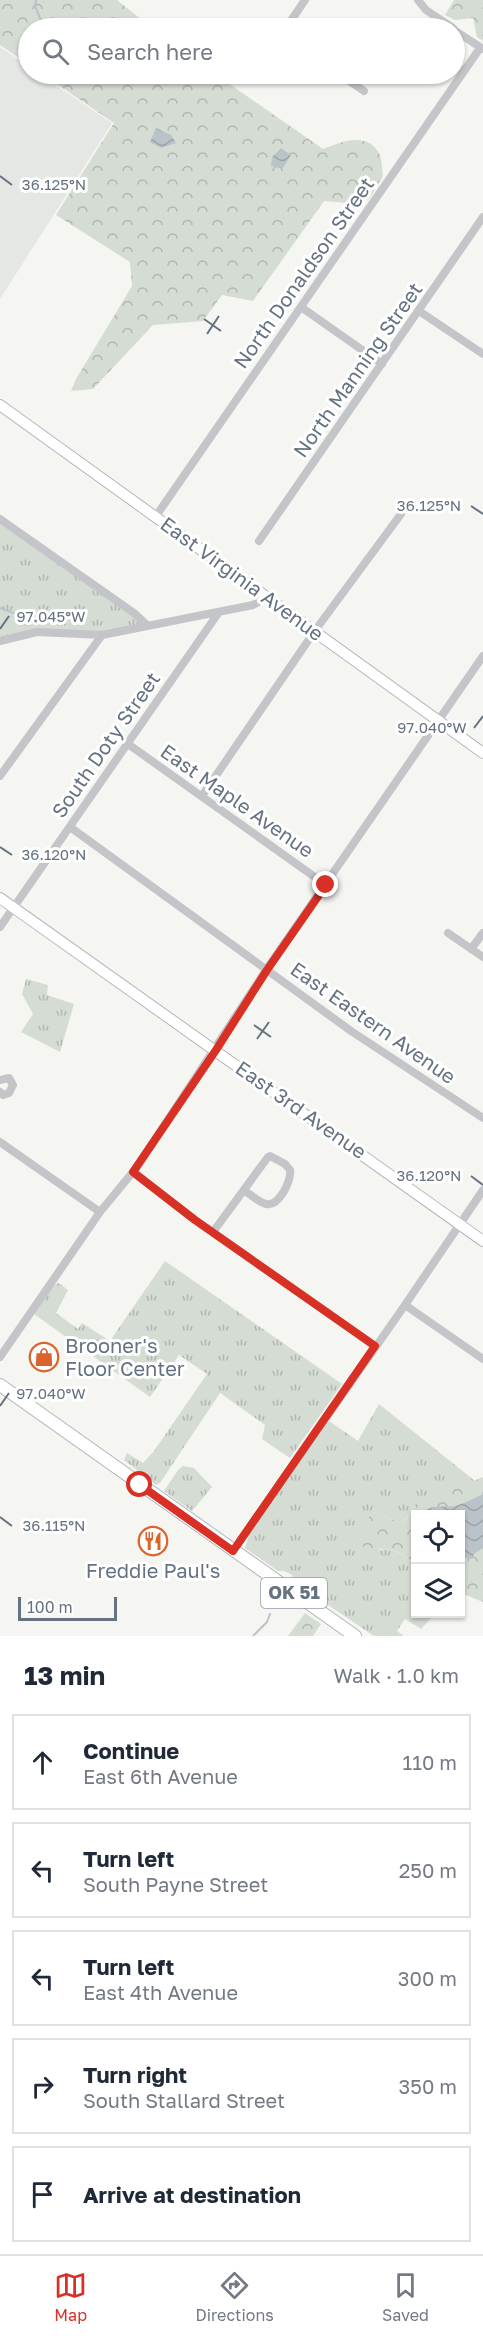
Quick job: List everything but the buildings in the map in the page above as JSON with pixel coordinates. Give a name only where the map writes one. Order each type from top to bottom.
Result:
[{"type":"main road","name":"OK 51","points":[[0,1385],[355,1636]]},
{"type":"street","points":[[293,18],[305,0]]},
{"type":"street","points":[[418,0],[426,10],[438,18]]},
{"type":"street","points":[[465,37],[482,49]]},
{"type":"street","name":"North Donaldson Street","points":[[465,73],[482,49]]},
{"type":"street","points":[[354,84],[364,91]]},
{"type":"street","name":"North Donaldson Street","points":[[156,516],[457,84]]},
{"type":"street","name":"North Manning Street","points":[[259,542],[483,217]]},
{"type":"street","points":[[301,307],[382,364]]},
{"type":"street","points":[[419,311],[483,354]]},
{"type":"street","name":"East Virginia Avenue","points":[[0,405],[483,753]]},
{"type":"street","points":[[202,796],[314,632],[401,514]]},
{"type":"street","points":[[0,519],[134,613],[147,625]]},
{"type":"street","points":[[0,641],[37,633],[102,635],[253,605],[266,595]]},
{"type":"street","name":"South Doty Street","points":[[0,927],[219,612]]},
{"type":"street","points":[[0,776],[102,635]]},
{"type":"street","points":[[0,1357],[100,1212],[133,1172],[267,970],[483,656]]},
{"type":"street","name":"East Maple Avenue","points":[[128,744],[326,885]]},
{"type":"street","name":"East Eastern Avenue","points":[[69,827],[351,1031],[483,1118]]},
{"type":"street","name":"East 3rd Avenue","points":[[0,898],[483,1241]]},
{"type":"street","points":[[448,933],[483,957]]},
{"type":"street","points":[[471,949],[483,933]]},
{"type":"street","points":[[0,1080],[9,1078],[13,1085],[9,1093],[3,1095],[0,1092]]},
{"type":"street","points":[[0,1143],[100,1212]]},
{"type":"street","points":[[213,1232],[270,1156],[285,1164],[290,1170],[289,1181],[275,1202],[271,1204],[266,1204],[244,1191]]},
{"type":"street","points":[[133,1172],[213,1232],[375,1346]]},
{"type":"street","points":[[233,1551],[483,1190]]},
{"type":"street","points":[[405,1305],[483,1359]]},
{"type":"shaded area","points":[[0,47],[18,59],[18,84],[54,84],[112,123],[0,299]]},
{"type":"green space","points":[[0,0],[117,0],[140,18],[18,18],[18,57],[0,45]]},
{"type":"green space","points":[[454,0],[483,0],[483,41],[477,37],[473,18],[451,18],[445,15]]},
{"type":"green space","points":[[57,84],[229,84],[323,149],[353,140],[367,142],[374,146],[379,153],[383,176],[369,199],[347,203],[324,201],[253,301],[222,295],[203,321],[153,325],[93,389],[71,391],[132,286],[130,262],[56,215],[114,123]]},
{"type":"green space","points":[[0,524],[133,615],[143,626],[102,632],[0,638]]},
{"type":"green space","points":[[26,979],[48,985],[47,995],[74,1004],[60,1052],[21,1032],[33,1014],[22,994]]},
{"type":"green space","points":[[165,1261],[342,1384],[290,1458],[262,1439],[265,1425],[220,1393],[160,1483],[156,1485],[124,1460],[127,1453],[143,1463],[154,1451],[207,1374],[179,1355],[150,1397],[34,1314],[54,1285],[59,1283],[68,1290],[56,1313],[78,1329],[82,1323],[110,1341]]},
{"type":"green space","points":[[379,1404],[475,1481],[421,1503],[411,1510],[411,1513],[401,1523],[374,1512],[379,1550],[398,1552],[411,1560],[411,1618],[431,1618],[421,1629],[405,1619],[397,1631],[404,1636],[374,1636],[325,1603],[322,1597],[304,1590],[296,1583],[292,1575],[278,1571],[245,1548],[249,1535],[329,1421],[358,1441]]},
{"type":"green space","points":[[183,1466],[194,1468],[212,1487],[192,1511],[164,1491]]},
{"type":"green space","points":[[483,1477],[483,1602],[465,1595],[465,1510],[413,1510],[414,1505]]},
{"type":"green space","points":[[374,1512],[401,1523],[411,1514],[411,1561],[403,1554],[386,1549],[365,1549],[356,1539],[362,1524]]},
{"type":"green space","points":[[305,1613],[321,1624],[313,1636],[288,1636]]},
{"type":"water","points":[[156,128],[171,135],[176,143],[161,148],[150,142]]},
{"type":"water","points":[[281,148],[291,155],[283,168],[271,166],[272,157]]},
{"type":"water","points":[[483,1494],[483,1548],[471,1559],[465,1558],[465,1510],[426,1510],[466,1502]]},
{"type":"waterway","points":[[36,0],[35,6],[40,18]]},
{"type":"waterway","points":[[0,608],[43,624]]},
{"type":"waterway","points":[[253,1636],[267,1622],[270,1614]]},
{"type":"place","name":"Brooner's Floor Center","points":[[44,1357]]},
{"type":"place","name":"Freddie Paul's","points":[[153,1541]]},
{"type":"route","points":[[140,1485],[233,1551],[375,1346],[195,1220],[133,1172],[326,885]]}]
